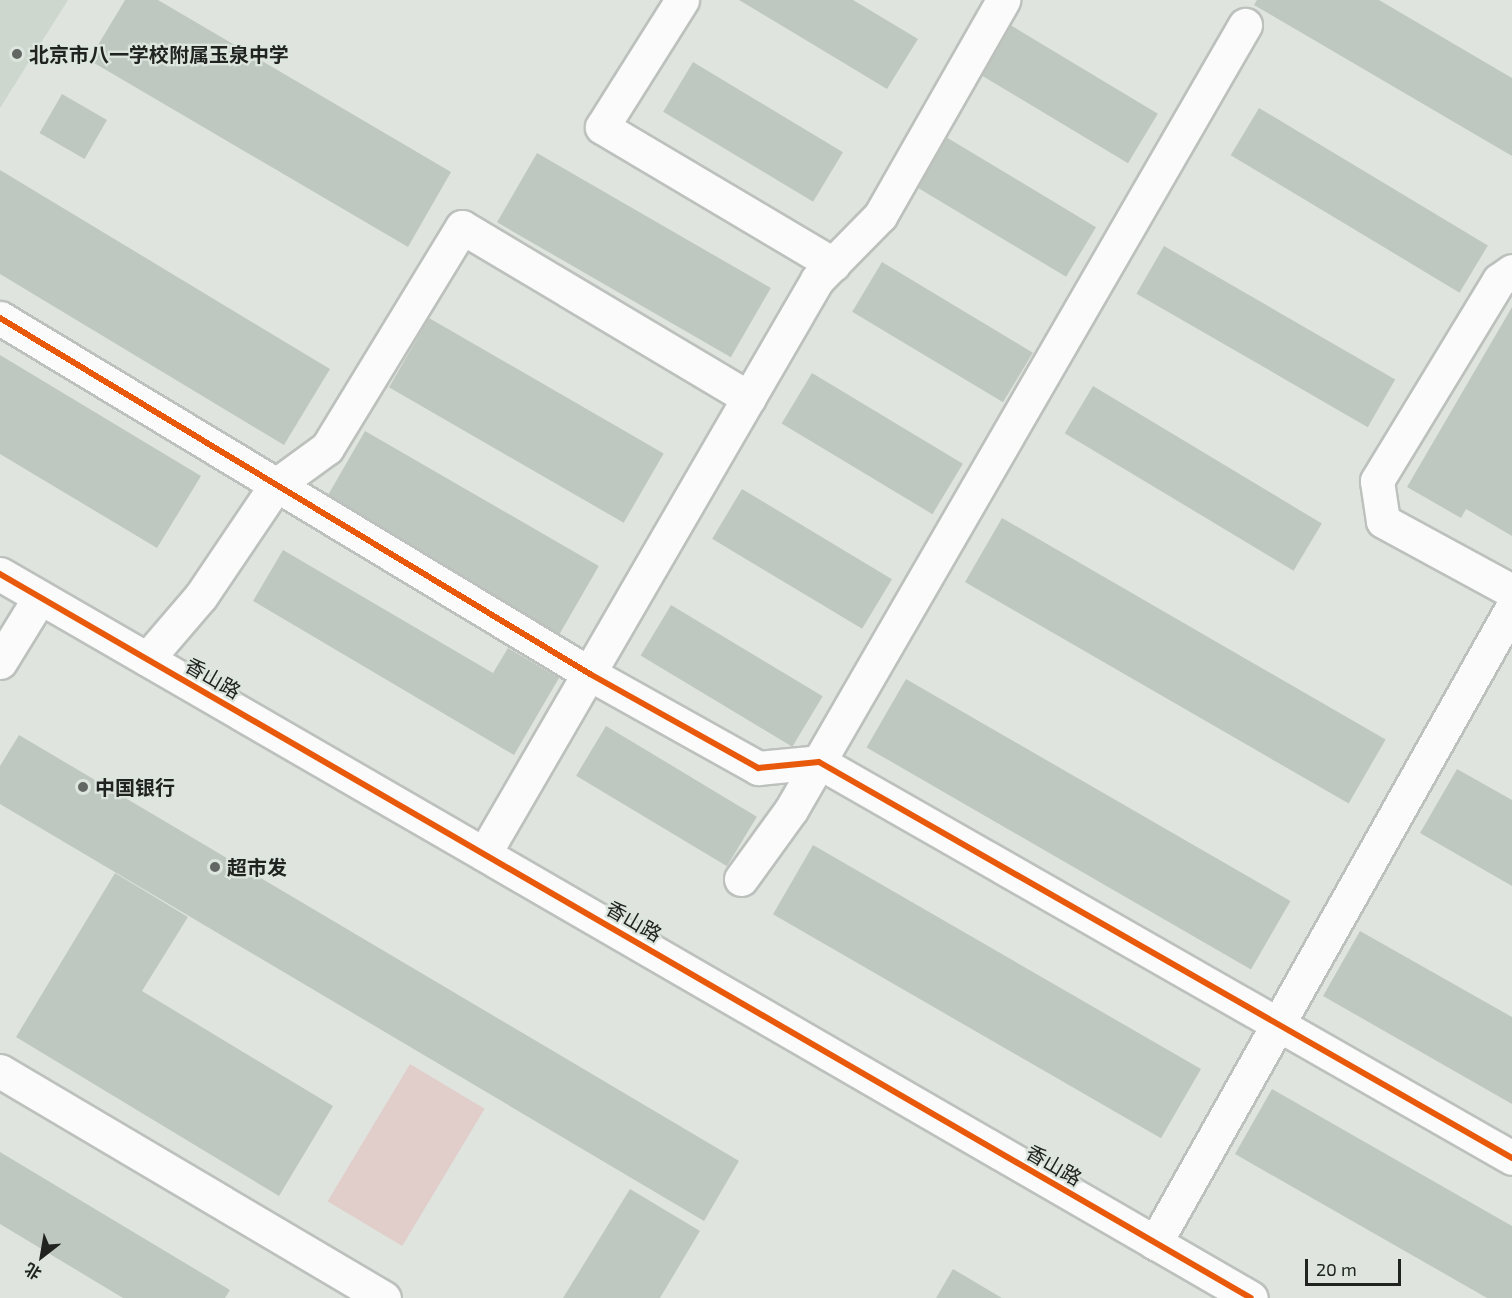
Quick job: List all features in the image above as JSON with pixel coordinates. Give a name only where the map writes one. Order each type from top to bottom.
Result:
[{"type":"street","points":[[682,0],[602,127],[833,264]]},
{"type":"street","points":[[484,854],[817,280],[880,216],[1003,0]]},
{"type":"street","points":[[741,879],[790,810],[819,762],[1245,25]]},
{"type":"street","points":[[147,659],[201,596],[276,485],[327,448],[462,227],[749,398]]},
{"type":"street","points":[[1512,271],[1499,280],[1377,481],[1383,521],[1512,591]]},
{"type":"street","points":[[0,318],[590,674],[758,768],[819,762],[1512,1158]]},
{"type":"street","name":"香山路","points":[[0,574],[1251,1298]]},
{"type":"street","points":[[0,662],[40,597]]},
{"type":"street","points":[[1155,1242],[1512,608]]},
{"type":"street","points":[[0,1071],[384,1298]]},
{"type":"shaded area","name":"北京市八一学校附属玉泉中学","points":[[0,0],[68,0],[0,108]]},
{"type":"shaded area","points":[[410,1064],[485,1109],[402,1246],[328,1201]]},
{"type":"building","points":[[125,0],[158,0],[451,172],[408,247],[89,60]]},
{"type":"building","points":[[739,0],[853,0],[918,39],[887,89]]},
{"type":"building","points":[[1257,0],[1379,0],[1512,78],[1512,156],[1254,5]]},
{"type":"building","points":[[1007,23],[1158,114],[1128,163],[977,73]]},
{"type":"building","points":[[693,62],[843,152],[813,202],[663,112]]},
{"type":"building","points":[[62,94],[107,120],[85,159],[40,133]]},
{"type":"building","points":[[1259,108],[1488,246],[1460,293],[1231,155]]},
{"type":"building","points":[[946,137],[1096,227],[1066,277],[916,187]]},
{"type":"building","points":[[537,153],[771,288],[731,357],[497,222]]},
{"type":"building","points":[[0,170],[330,369],[284,445],[0,274]]},
{"type":"building","points":[[1164,246],[1395,380],[1368,427],[1136,294]]},
{"type":"building","points":[[882,262],[1033,353],[1003,402],[852,312]]},
{"type":"building","points":[[1512,307],[1512,536],[1466,509],[1461,518],[1407,487]]},
{"type":"building","points":[[429,318],[664,453],[624,523],[389,387]]},
{"type":"building","points":[[0,355],[201,476],[157,548],[0,454]]},
{"type":"building","points":[[812,373],[963,464],[932,514],[782,424]]},
{"type":"building","points":[[1093,386],[1322,524],[1294,571],[1065,433]]},
{"type":"building","points":[[365,431],[599,566],[559,635],[325,500]]},
{"type":"building","points":[[742,489],[892,579],[862,629],[712,539]]},
{"type":"building","points":[[1002,518],[1386,740],[1349,804],[965,582]]},
{"type":"building","points":[[283,550],[493,673],[508,648],[559,678],[514,755],[253,601]]},
{"type":"building","points":[[671,605],[823,696],[792,747],[641,656]]},
{"type":"building","points":[[906,679],[1291,901],[1251,969],[866,747]]},
{"type":"building","points":[[606,726],[757,817],[727,866],[576,776]]},
{"type":"building","points":[[19,735],[739,1161],[704,1221],[0,804],[0,766]]},
{"type":"building","points":[[1457,769],[1512,800],[1512,886],[1420,833]]},
{"type":"building","points":[[813,845],[1201,1069],[1161,1138],[773,914]]},
{"type":"building","points":[[115,873],[188,917],[142,991],[333,1106],[279,1196],[16,1037]]},
{"type":"building","points":[[1360,931],[1512,1017],[1512,1104],[1323,996]]},
{"type":"building","points":[[1272,1089],[1512,1226],[1512,1298],[1487,1298],[1235,1154]]},
{"type":"building","points":[[0,1152],[230,1290],[225,1298],[123,1298],[0,1224]]},
{"type":"building","points":[[630,1189],[700,1231],[660,1298],[563,1298]]},
{"type":"building","points":[[953,1269],[1002,1298],[936,1298]]},
{"type":"cycle path","points":[[0,318],[590,674],[758,768],[819,762],[1512,1158]]},
{"type":"cycle path","points":[[0,574],[1251,1298]]},
{"type":"place","name":"北京市八一学校附属玉泉中学","points":[[17,54]]},
{"type":"place","name":"中国银行","points":[[83,787]]},
{"type":"place","name":"超市发","points":[[215,867]]}]
